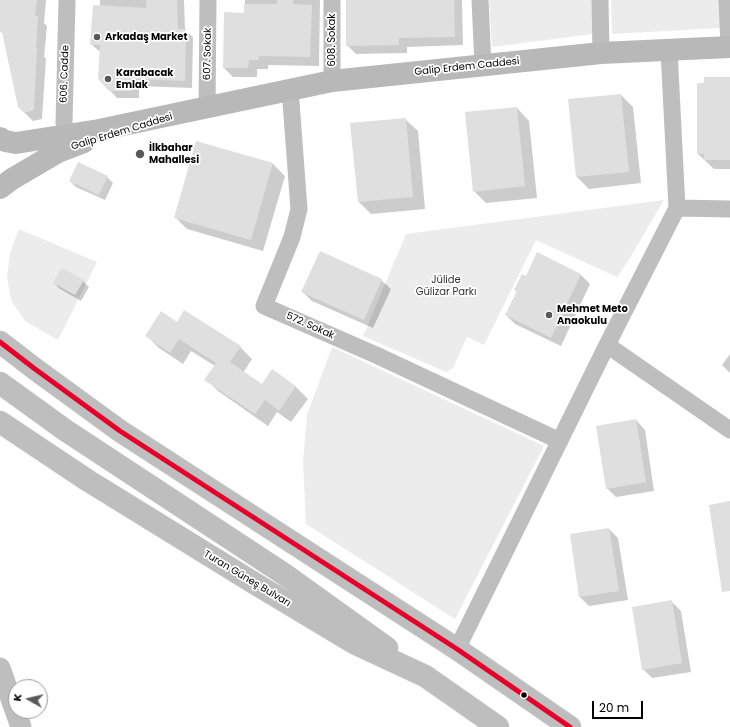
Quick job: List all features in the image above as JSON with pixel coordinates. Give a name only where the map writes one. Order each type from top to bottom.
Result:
[{"type":"main road","name":"Galip Erdem Caddesi","points":[[0,138],[5,141],[16,143],[69,141],[102,136],[207,107],[332,81],[601,53],[729,47]]},
{"type":"main road","name":"Galip Erdem Caddesi","points":[[0,188],[69,141]]},
{"type":"main road","points":[[0,342],[120,431],[457,649],[570,727]]},
{"type":"main road","points":[[0,383],[65,430],[284,574],[357,625],[425,676]]},
{"type":"main road","name":"Turan Güneş Bulvarı","points":[[0,422],[93,484],[354,643],[425,676],[498,727]]},
{"type":"street","name":"606. Cadde","points":[[68,0],[64,124],[69,141]]},
{"type":"street","name":"607. Sokak","points":[[207,107],[208,0]]},
{"type":"street","name":"608. Sokak","points":[[332,0],[332,81]]},
{"type":"street","points":[[480,0],[483,66]]},
{"type":"street","points":[[600,0],[601,53]]},
{"type":"street","points":[[727,0],[729,47]]},
{"type":"street","points":[[457,649],[607,344],[677,208],[669,50]]},
{"type":"street","name":"572. Sokak","points":[[290,89],[299,209],[292,237],[264,306],[376,355],[560,440]]},
{"type":"street","points":[[677,208],[730,209]]},
{"type":"street","points":[[607,344],[730,430]]},
{"type":"street","points":[[0,668],[21,727]]},
{"type":"green space","points":[[489,0],[593,0],[593,34],[492,47]]},
{"type":"green space","points":[[611,0],[719,0],[720,28],[612,34]]},
{"type":"green space","name":"Jülide Gülizar Parkı","points":[[664,200],[617,277],[536,240],[484,345],[467,337],[453,368],[446,372],[363,336],[406,234]]},
{"type":"green space","points":[[19,229],[97,262],[58,340],[25,321],[11,300],[7,277],[10,253]]},
{"type":"green space","points":[[332,347],[544,446],[455,619],[306,524],[303,462],[307,415]]},
{"type":"building","points":[[0,0],[37,0],[35,16],[38,16],[34,110],[28,112],[23,112],[18,107],[2,32],[0,32]]},
{"type":"building","points":[[146,0],[177,0],[178,29],[186,29],[185,81],[132,79],[131,91],[109,91],[98,79],[100,45],[90,45],[93,5],[146,8]]},
{"type":"building","points":[[277,0],[293,0],[293,4],[312,5],[310,57],[259,56],[259,60],[249,60],[248,68],[223,68],[224,12],[244,13],[244,4],[277,4]]},
{"type":"building","points":[[346,0],[454,0],[455,37],[399,38],[399,45],[346,46]]},
{"type":"building","points":[[704,77],[730,77],[730,160],[704,160],[704,154],[697,154],[697,83],[704,83]]},
{"type":"building","points":[[621,94],[629,172],[576,177],[568,99]]},
{"type":"building","points":[[517,107],[525,186],[473,192],[465,112]]},
{"type":"building","points":[[406,118],[413,197],[358,202],[350,123]]},
{"type":"building","points":[[196,141],[273,163],[251,240],[174,218]]},
{"type":"building","points":[[78,162],[108,176],[99,195],[69,181]]},
{"type":"building","points":[[320,251],[382,279],[364,320],[301,292]]},
{"type":"building","points":[[537,252],[581,274],[551,338],[505,315],[517,291],[514,290],[522,274],[526,276]]},
{"type":"building","points":[[62,268],[84,280],[75,295],[53,283]]},
{"type":"building","points":[[184,310],[241,346],[230,362],[262,384],[272,369],[296,386],[279,411],[265,400],[255,414],[204,380],[216,363],[179,339],[170,353],[145,336],[161,311],[177,322]]},
{"type":"building","points":[[636,419],[646,482],[606,489],[596,426]]},
{"type":"building","points":[[730,501],[730,591],[722,592],[709,505]]},
{"type":"building","points":[[609,528],[619,591],[579,597],[570,534]]},
{"type":"building","points":[[672,600],[682,663],[642,670],[632,607]]},
{"type":"transit line","points":[[0,342],[120,431],[457,649],[570,727]]},
{"type":"place","name":"Arkadaş Market","points":[[97,37]]},
{"type":"place","name":"Karabacak Emlak","points":[[108,79]]},
{"type":"place","name":"İlkbahar Mahallesi","points":[[140,154]]},
{"type":"place","name":"Mehmet Meto Anaokulu","points":[[549,315]]}]
